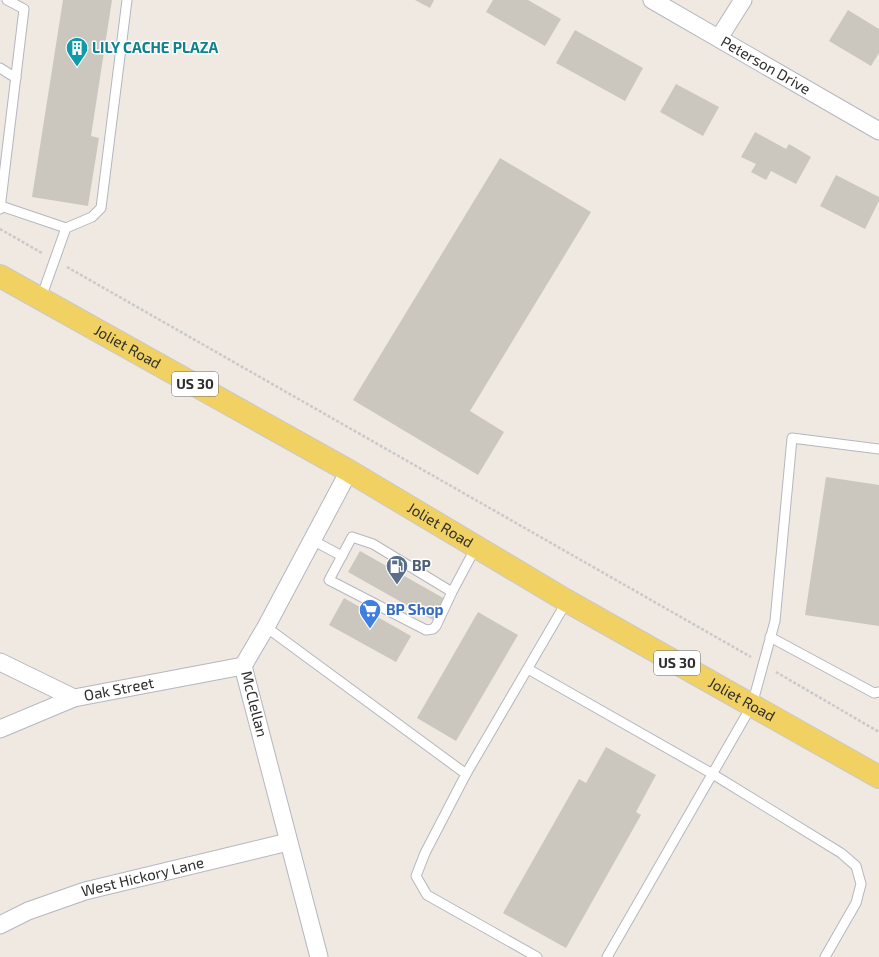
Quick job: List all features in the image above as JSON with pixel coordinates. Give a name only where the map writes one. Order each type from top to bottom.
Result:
[{"type":"main road","name":"Joliet Road","points":[[0,276],[349,471],[567,601],[879,777]]},
{"type":"street","name":"Peterson Drive","points":[[652,0],[879,131]]},
{"type":"street","points":[[719,38],[743,0]]},
{"type":"street","name":"McClellan","points":[[319,957],[243,666],[266,627],[349,471]]},
{"type":"street","points":[[0,662],[74,698]]},
{"type":"street","name":"Oak Street","points":[[0,729],[74,698],[243,666]]},
{"type":"street","name":"West Hickory Lane","points":[[0,925],[28,911],[86,891],[288,842]]},
{"type":"lane","points":[[8,0],[24,9],[2,185],[1,208],[66,228],[92,216],[101,208],[127,0]]},
{"type":"lane","points":[[0,68],[16,78]]},
{"type":"lane","points":[[0,138],[8,143]]},
{"type":"lane","points":[[41,298],[66,228]]},
{"type":"lane","points":[[606,957],[711,773],[752,705],[775,621],[792,438],[879,449]]},
{"type":"lane","points":[[452,592],[373,544],[352,537],[329,580],[426,630],[433,629],[436,626],[476,547]]},
{"type":"lane","points":[[312,540],[342,556]]},
{"type":"lane","points":[[537,957],[427,895],[416,876],[425,853],[466,774],[567,601]]},
{"type":"lane","points":[[266,627],[466,774]]},
{"type":"lane","points":[[770,637],[874,693],[879,692]]},
{"type":"lane","points":[[528,669],[711,773],[841,853],[856,866],[861,884],[856,903],[825,957]]},
{"type":"path","points":[[0,229],[763,664],[879,732]]},
{"type":"building","name":"LILY CACHE PLAZA","points":[[63,0],[112,0],[91,136],[99,138],[88,206],[32,197]]},
{"type":"building","points":[[415,0],[434,0],[430,8]]},
{"type":"building","points":[[493,0],[528,0],[561,19],[545,46],[486,12]]},
{"type":"building","points":[[848,10],[879,29],[879,53],[871,66],[829,41]]},
{"type":"building","points":[[575,30],[643,68],[625,101],[556,63]]},
{"type":"building","points":[[676,84],[719,107],[703,136],[660,112]]},
{"type":"building","points":[[755,132],[786,149],[789,144],[811,157],[796,184],[771,171],[766,180],[751,172],[756,164],[741,157]]},
{"type":"building","points":[[500,158],[591,212],[470,411],[504,432],[478,475],[353,400]]},
{"type":"building","points":[[836,175],[879,197],[879,201],[865,229],[820,206]]},
{"type":"building","points":[[826,477],[879,485],[879,626],[805,615]]},
{"type":"building","name":"BP","points":[[360,551],[445,599],[433,620],[348,572]]},
{"type":"building","name":"BP Shop","points":[[344,598],[411,636],[396,662],[329,625]]},
{"type":"building","points":[[478,612],[518,635],[456,741],[417,718]]},
{"type":"building","points":[[606,747],[656,775],[636,812],[641,815],[566,948],[503,913],[579,779],[586,783]]},
{"type":"place","name":"LILY CACHE PLAZA","points":[[77,68]]},
{"type":"place","name":"BP","points":[[397,586]]},
{"type":"place","name":"BP Shop","points":[[370,630]]}]
